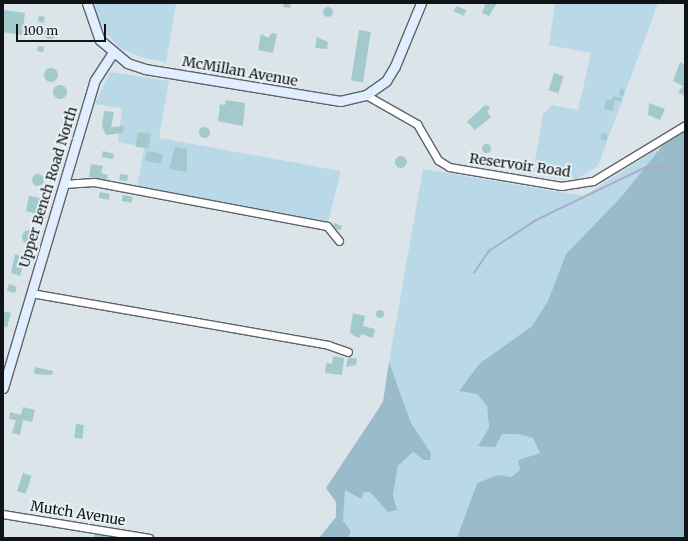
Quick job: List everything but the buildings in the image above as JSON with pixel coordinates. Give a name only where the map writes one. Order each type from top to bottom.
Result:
[{"type":"main road","points":[[87,3],[93,26],[112,54]]},
{"type":"main road","name":"McMillan Avenue","points":[[112,54],[145,69],[327,100],[347,101],[366,95],[380,86],[393,70],[421,3]]},
{"type":"main road","name":"Upper Bench Road North","points":[[3,388],[95,80],[112,54]]},
{"type":"street","name":"Reservoir Road","points":[[366,95],[416,124],[438,160],[449,167],[561,186],[593,181],[685,125]]},
{"type":"street","points":[[64,184],[94,182],[319,224],[327,226],[339,241]]},
{"type":"street","points":[[31,293],[328,345],[348,352]]},
{"type":"street","name":"Mutch Avenue","points":[[3,514],[149,538]]},
{"type":"shaded area","points":[[95,3],[176,3],[166,62],[143,58],[120,48],[107,34],[97,16]]},
{"type":"shaded area","points":[[555,3],[658,3],[598,166],[577,179],[533,172],[543,114],[552,105],[578,110],[591,53],[549,45]]},
{"type":"shaded area","points":[[110,72],[169,81],[159,138],[341,171],[328,222],[137,188],[144,147],[118,142],[122,108],[95,104]]},
{"type":"shaded area","points":[[685,131],[685,538],[457,538],[477,483],[498,475],[511,477],[520,470],[518,460],[540,453],[533,438],[518,434],[502,434],[495,447],[478,446],[489,428],[487,406],[477,394],[459,391],[479,364],[532,326],[548,301],[566,254],[622,196],[663,145]]},
{"type":"shaded area","points":[[663,145],[622,196],[566,254],[548,301],[532,326],[479,364],[459,391],[477,394],[487,406],[489,428],[478,446],[502,434],[518,434],[533,438],[540,453],[518,460],[520,470],[510,477],[498,475],[477,483],[457,538],[348,538],[351,531],[343,521],[345,490],[361,499],[364,492],[370,492],[388,512],[397,505],[393,494],[398,466],[413,452],[424,460],[431,453],[411,423],[389,362],[423,169],[584,196]]},
{"type":"shaded area","points":[[389,362],[411,423],[431,453],[430,460],[424,460],[413,452],[398,466],[393,494],[397,510],[388,512],[370,492],[364,492],[361,499],[345,490],[343,521],[351,531],[348,538],[319,538],[336,517],[336,502],[326,488],[383,402]]},
{"type":"waterway","points":[[474,273],[489,251],[536,220],[646,167],[676,168],[685,173]]}]
